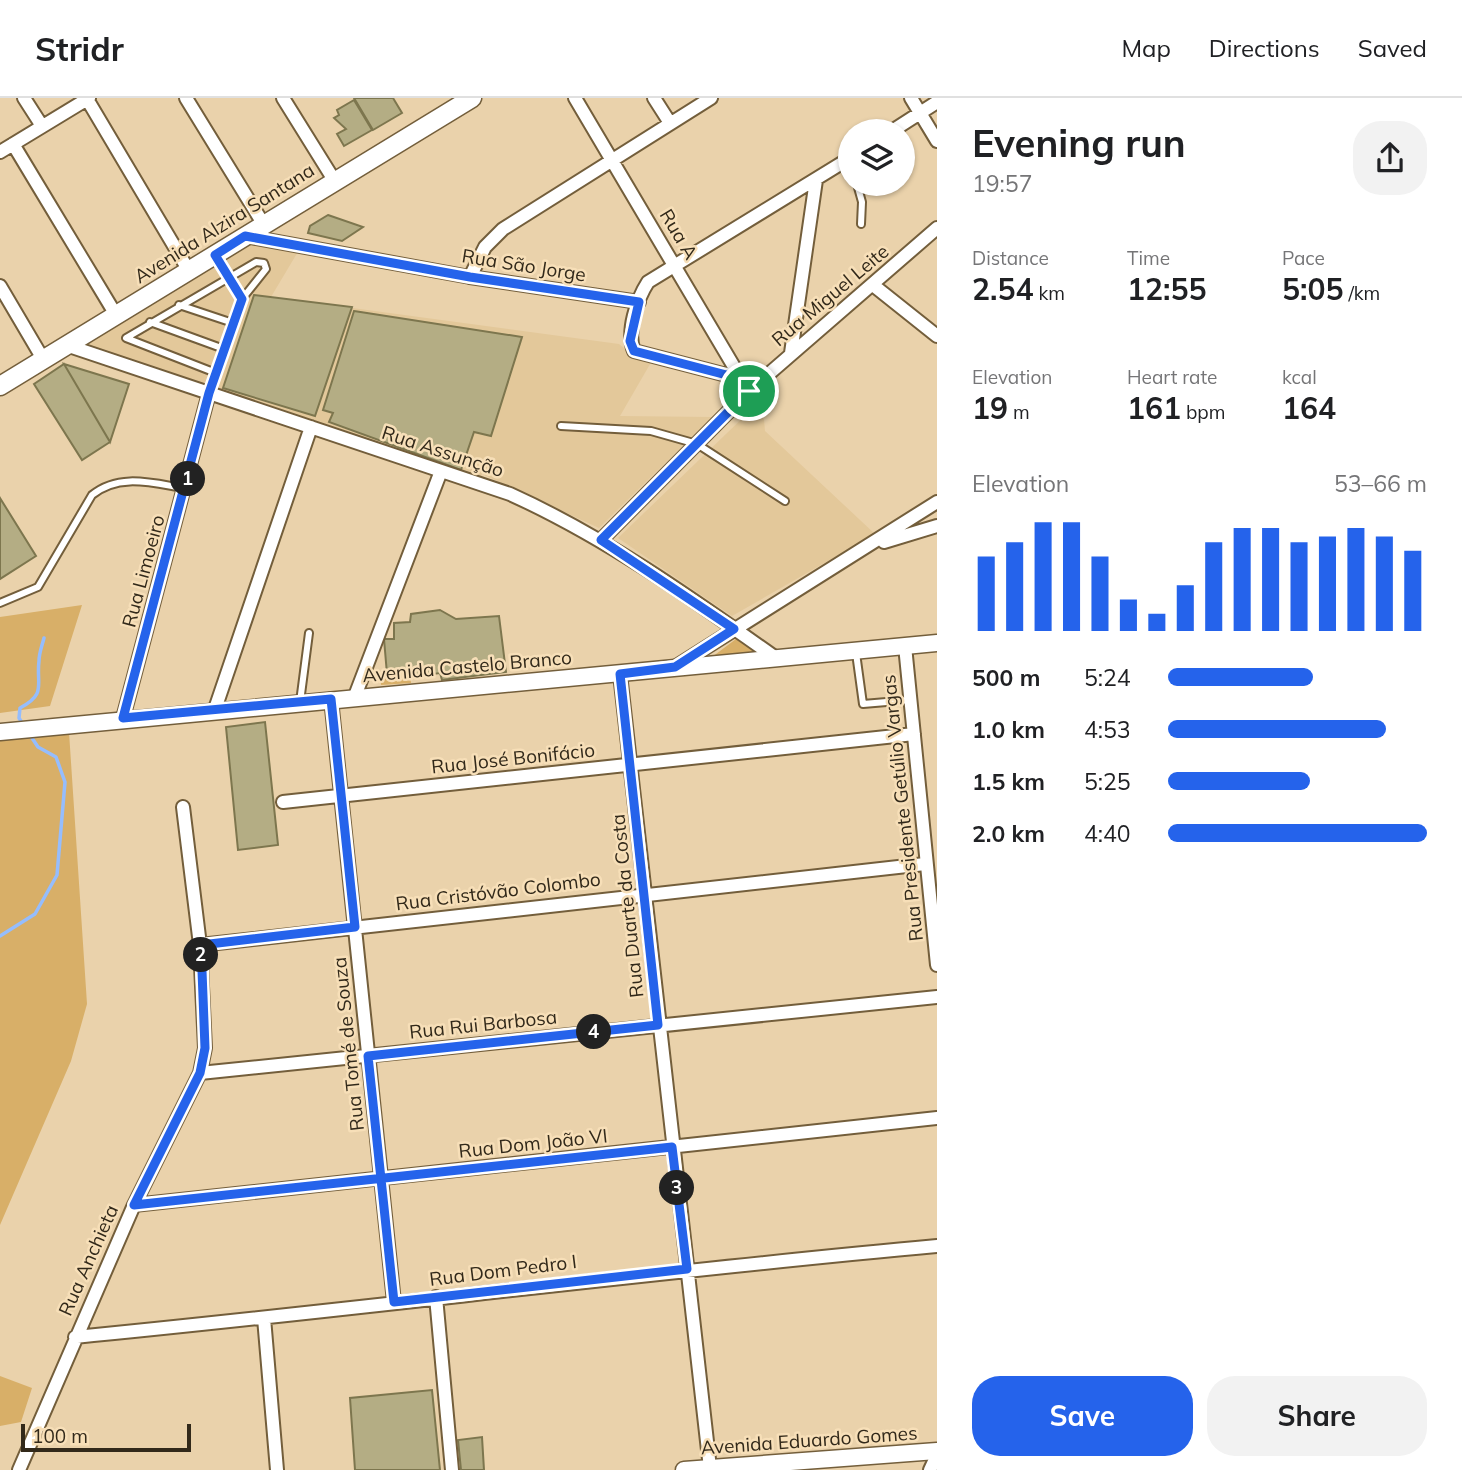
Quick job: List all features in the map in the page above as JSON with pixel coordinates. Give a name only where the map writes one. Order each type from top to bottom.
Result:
[{"type":"main road","name":"Avenida Alzira Santana","points":[[0,386],[472,98]]},
{"type":"street","points":[[23,98],[42,126]]},
{"type":"street","points":[[186,98],[264,225]]},
{"type":"street","points":[[283,98],[334,180]]},
{"type":"street","name":"Rua A","points":[[575,98],[749,391]]},
{"type":"street","points":[[654,98],[670,123]]},
{"type":"street","points":[[470,277],[485,247],[503,229],[711,98]]},
{"type":"street","points":[[911,98],[937,141]]},
{"type":"street","points":[[0,152],[88,99],[189,271]]},
{"type":"street","points":[[911,119],[937,102]]},
{"type":"street","points":[[13,144],[117,314]]},
{"type":"street","points":[[742,379],[634,351],[630,341],[639,302],[648,282],[838,168]]},
{"type":"street","points":[[791,353],[816,180]]},
{"type":"street","name":"Rua Miguel Leite","points":[[601,540],[749,391],[937,228]]},
{"type":"street","name":"Rua São Jorge","points":[[245,236],[470,277],[639,302]]},
{"type":"street","points":[[873,285],[937,336]]},
{"type":"street","points":[[0,286],[43,359]]},
{"type":"street","name":"Rua Assunção","points":[[66,345],[510,494],[601,540],[776,658]]},
{"type":"street","name":"Rua Limoeiro","points":[[123,718],[209,393]]},
{"type":"street","points":[[215,709],[311,427]]},
{"type":"street","points":[[355,696],[441,471]]},
{"type":"street","points":[[675,667],[937,502]]},
{"type":"street","points":[[867,548],[937,526]]},
{"type":"street","name":"Avenida Castelo Branco","points":[[0,732],[215,709],[937,643]]},
{"type":"street","name":"Rua Presidente Getúlio Vargas","points":[[905,646],[937,965]]},
{"type":"street","name":"Rua Duarte da Costa","points":[[620,674],[687,1269],[701,1469]]},
{"type":"street","name":"Rua Tomé de Souza","points":[[331,699],[394,1302]]},
{"type":"street","name":"Rua José Bonifácio","points":[[283,802],[914,734]]},
{"type":"street","name":"Rua Anchieta","points":[[19,1470],[134,1205],[200,1073],[205,1048],[201,945],[183,807]]},
{"type":"street","name":"Rua Cristóvão Colombo","points":[[201,945],[646,893],[925,864]]},
{"type":"street","name":"Rua Rui Barbosa","points":[[200,1073],[937,997]]},
{"type":"street","name":"Rua Dom João VI","points":[[134,1205],[937,1118]]},
{"type":"street","name":"Rua Dom Pedro I","points":[[75,1337],[687,1269],[937,1246]]},
{"type":"street","points":[[436,1297],[452,1470]]},
{"type":"street","points":[[264,1318],[276,1470]]},
{"type":"street","points":[[930,1470],[937,1453]]},
{"type":"street","name":"Avenida Eduardo Gomes","points":[[684,1470],[937,1453]]},
{"type":"lane","points":[[860,196],[861,223]]},
{"type":"lane","points":[[215,255],[227,279],[242,299]]},
{"type":"lane","points":[[209,393],[242,299],[266,269],[264,262],[256,262],[127,335],[128,341],[216,373]]},
{"type":"lane","points":[[179,305],[233,323]]},
{"type":"lane","points":[[150,322],[224,349]]},
{"type":"lane","points":[[561,426],[651,430],[697,444],[785,500]]},
{"type":"lane","points":[[0,603],[38,587],[92,495],[102,487],[130,480],[185,489]]},
{"type":"lane","points":[[300,702],[309,634]]},
{"type":"lane","points":[[856,651],[863,704],[910,699]]},
{"type":"shaded area","points":[[252,242],[299,250],[271,297],[619,344],[631,354],[653,359],[620,416],[712,417],[599,528],[482,474],[480,479],[74,346]]},
{"type":"shaded area","points":[[753,408],[764,419],[765,431],[875,534],[732,616],[618,538]]},
{"type":"shaded area","points":[[82,605],[50,706],[0,713],[0,617]]},
{"type":"shaded area","points":[[736,639],[759,654],[708,660]]},
{"type":"shaded area","points":[[409,669],[411,683],[381,685],[380,673]]},
{"type":"shaded area","points":[[69,732],[87,1004],[71,1061],[0,1225],[0,740]]},
{"type":"shaded area","points":[[0,1376],[32,1388],[21,1422],[0,1426]]},
{"type":"building","points":[[354,98],[393,98],[402,113],[373,130]]},
{"type":"building","points":[[354,100],[372,130],[344,146],[337,134],[346,129],[334,118],[339,115],[337,110]]},
{"type":"building","points":[[328,215],[363,227],[342,241],[308,233],[310,226]]},
{"type":"building","points":[[254,295],[352,307],[315,416],[223,388]]},
{"type":"building","points":[[354,311],[522,337],[491,436],[474,432],[461,470],[329,422],[333,413],[323,410]]},
{"type":"building","points":[[64,364],[110,442],[82,460],[34,384]]},
{"type":"building","points":[[64,364],[129,384],[110,442]]},
{"type":"building","points":[[0,498],[36,556],[0,579]]},
{"type":"building","points":[[440,610],[456,619],[499,616],[506,672],[442,680],[440,673],[410,677],[409,669],[387,674],[384,639],[394,639],[394,623],[410,622],[411,614]]},
{"type":"building","points":[[265,722],[278,845],[238,850],[226,727]]},
{"type":"building","points":[[432,1390],[440,1470],[355,1470],[350,1398]]},
{"type":"building","points":[[482,1437],[484,1470],[461,1470],[458,1440]]},
{"type":"waterway","points":[[24,726],[19,718],[20,708],[37,693],[39,658],[44,638]]},
{"type":"waterway","points":[[0,936],[35,914],[57,875],[65,782],[56,757],[38,747],[30,735]]},
{"type":"route","points":[[749,391],[601,540],[734,629],[675,667],[620,674],[646,893],[658,1025],[368,1056],[381,1178],[394,1302],[687,1269],[672,1147],[381,1178],[134,1205],[200,1073],[205,1048],[201,945],[355,927],[331,699],[123,718],[209,393],[242,299],[227,279],[215,255],[245,236],[259,241],[470,277],[639,302],[630,341],[634,351],[742,379],[749,391]]}]
